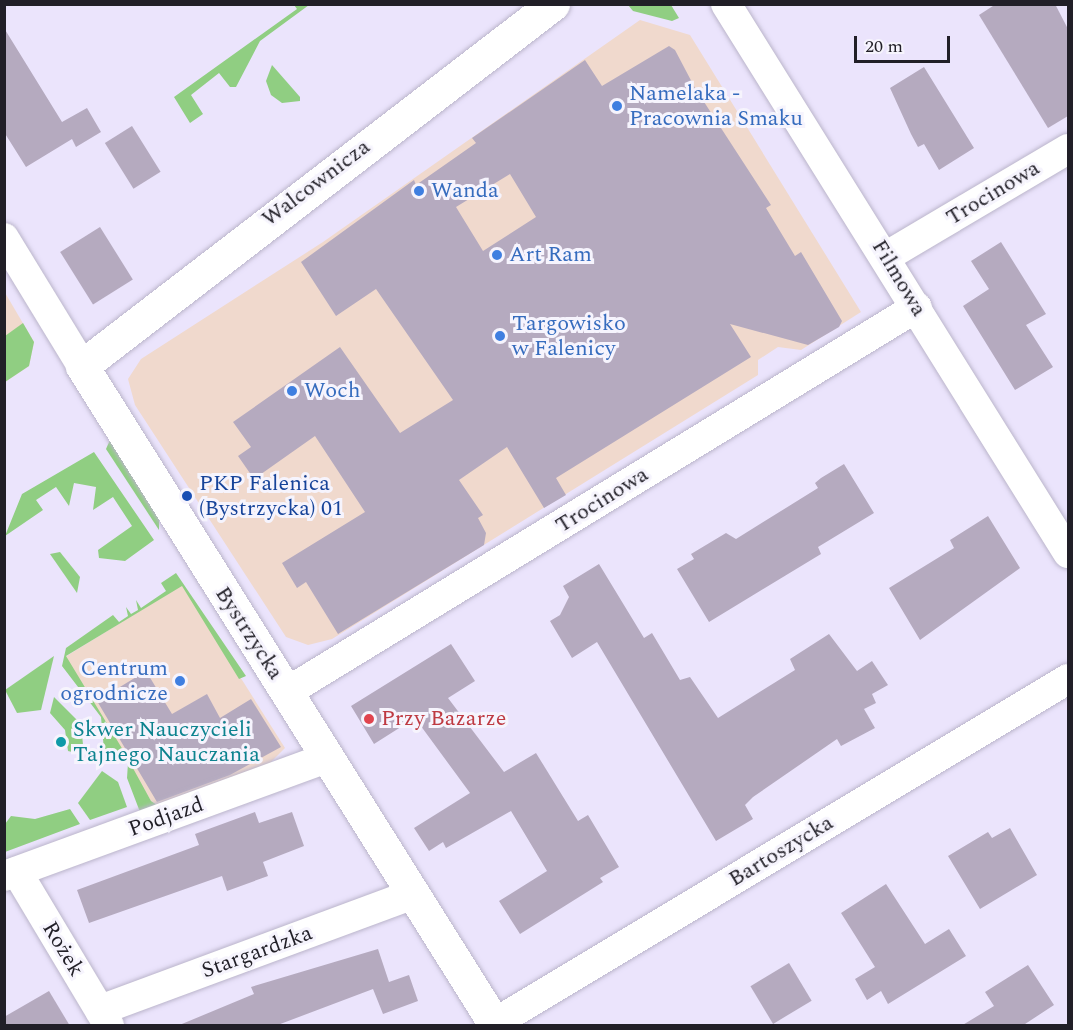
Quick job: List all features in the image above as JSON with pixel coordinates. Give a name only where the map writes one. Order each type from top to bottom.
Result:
[{"type":"street","name":"Walcownicza","points":[[82,366],[553,4]]},
{"type":"street","name":"Filmowa","points":[[726,4],[887,256],[1068,553]]},
{"type":"street","name":"Trocinowa","points":[[887,256],[1068,149]]},
{"type":"street","name":"Bystrzycka","points":[[4,238],[327,758],[496,1024]]},
{"type":"street","name":"Trocinowa","points":[[287,692],[917,307]]},
{"type":"street","name":"Bartoszycka","points":[[496,1024],[1068,679]]},
{"type":"street","name":"Podjazd","points":[[11,874],[327,758]]},
{"type":"street","name":"Rożek","points":[[11,874],[105,1018]]},
{"type":"street","name":"Stargardzka","points":[[105,1018],[413,894]]},
{"type":"shaded area","name":"Targowisko w Falenicy","points":[[640,20],[690,35],[861,312],[801,350],[778,347],[758,360],[758,375],[332,639],[308,645],[286,637],[135,405],[128,379],[141,359],[323,242]]},
{"type":"shaded area","points":[[4,291],[34,342],[29,366],[5,382]]},
{"type":"shaded area","points":[[182,585],[285,748],[267,766],[160,807],[151,801],[65,657]]},
{"type":"green space","points":[[294,5],[309,5],[260,41],[236,87],[230,87],[219,73],[191,95],[203,114],[190,123],[174,97],[297,9]]},
{"type":"green space","points":[[628,5],[671,5],[679,18],[672,21],[633,11]]},
{"type":"green space","points":[[272,65],[300,97],[300,101],[282,103],[271,95],[266,81]]},
{"type":"green space","points":[[23,323],[34,342],[29,366],[5,382],[5,336]]},
{"type":"green space","points":[[110,440],[159,519],[159,530],[106,449]]},
{"type":"green space","points":[[94,452],[154,540],[125,561],[99,558],[98,550],[132,526],[113,497],[93,510],[96,487],[74,483],[69,506],[56,487],[36,500],[43,510],[5,536],[22,494]]},
{"type":"green space","points":[[60,552],[80,577],[77,593],[50,554]]},
{"type":"green space","points":[[176,573],[246,676],[239,679],[182,586],[66,656],[151,801],[160,807],[140,812],[127,778],[128,763],[119,758],[105,761],[101,717],[62,666],[66,648],[113,615],[119,622],[128,616],[126,607],[131,614],[138,610],[136,600],[141,608],[166,591],[161,583]]},
{"type":"green space","points":[[54,656],[41,710],[17,713],[5,690]]},
{"type":"green space","points":[[54,697],[81,724],[84,755],[68,751],[65,730],[50,713]]},
{"type":"green space","points":[[102,771],[118,782],[127,807],[90,820],[78,803]]},
{"type":"green space","points":[[70,809],[80,824],[5,852],[5,824],[11,816],[35,819]]},
{"type":"building","points":[[996,4],[1055,4],[1068,29],[1068,116],[1048,128],[979,15]]},
{"type":"building","points":[[4,28],[62,122],[87,108],[101,132],[76,147],[72,139],[26,167],[4,132]]},
{"type":"building","name":"Targowisko w Falenicy","points":[[669,46],[675,50],[695,88],[771,205],[766,208],[795,256],[801,252],[842,321],[839,327],[808,345],[730,324],[751,357],[556,478],[566,495],[544,508],[507,447],[459,480],[483,515],[478,518],[486,533],[484,545],[338,634],[306,582],[297,588],[282,563],[365,512],[315,436],[254,479],[238,456],[251,447],[233,422],[340,347],[400,433],[453,400],[376,289],[336,316],[301,262],[414,180],[416,185],[476,143],[472,138],[585,60],[602,86]],"holes":[[[510,174],[536,217],[483,251],[456,207]]]},
{"type":"building","points":[[924,67],[974,148],[939,170],[924,144],[918,147],[890,88]]},
{"type":"building","points":[[132,126],[161,172],[133,189],[105,143]]},
{"type":"building","points":[[100,227],[133,280],[93,304],[60,252]]},
{"type":"building","points":[[1001,242],[1046,314],[1026,325],[1053,367],[1015,390],[963,306],[989,289],[971,261]]},
{"type":"building","points":[[844,464],[874,513],[818,547],[821,554],[709,622],[677,569],[694,559],[691,554],[726,533],[736,539],[818,488],[815,483]]},
{"type":"building","points":[[988,516],[1020,568],[920,640],[889,588],[954,548],[950,540]]},
{"type":"building","points":[[599,564],[644,638],[652,633],[680,680],[690,677],[718,718],[795,670],[790,659],[829,634],[857,671],[872,661],[888,685],[872,694],[876,703],[864,709],[875,728],[841,746],[837,739],[753,797],[745,805],[753,819],[716,841],[597,642],[572,658],[550,621],[560,615],[569,597],[563,586]]},
{"type":"building","points":[[451,644],[475,681],[448,698],[504,772],[536,753],[578,821],[588,815],[619,867],[600,878],[603,882],[520,934],[499,901],[547,871],[511,811],[446,848],[443,842],[429,851],[414,828],[470,793],[415,718],[374,744],[351,706]]},
{"type":"building","points":[[146,671],[172,714],[207,694],[220,718],[251,699],[281,747],[230,775],[157,802],[97,701]]},
{"type":"building","points":[[255,812],[259,823],[292,812],[304,846],[263,862],[268,876],[227,891],[222,876],[89,923],[77,890],[199,845],[195,834]]},
{"type":"building","points":[[1010,828],[1037,875],[980,909],[948,856],[988,832],[992,838]]},
{"type":"building","points":[[886,884],[925,944],[949,929],[966,956],[888,1004],[881,991],[867,1000],[855,979],[875,967],[841,913]]},
{"type":"building","points":[[378,949],[389,982],[409,975],[418,1001],[383,1014],[373,989],[275,1026],[177,1026],[254,994],[251,987]]},
{"type":"building","points":[[789,963],[812,1001],[773,1024],[750,986]]},
{"type":"building","points":[[1028,965],[1054,1005],[1022,1026],[961,1026],[994,1006],[985,992]]},
{"type":"building","points":[[49,991],[70,1026],[4,1026],[4,1017]]},
{"type":"place","name":"Namelaka - Pracownia Smaku","points":[[617,106]]},
{"type":"place","name":"Wanda","points":[[419,191]]},
{"type":"place","name":"Art Ram","points":[[497,255]]},
{"type":"place","name":"Targowisko w Falenicy","points":[[500,336]]},
{"type":"place","name":"Woch","points":[[292,391]]},
{"type":"place","name":"PKP Falenica (Bystrzycka) 01","points":[[187,496]]},
{"type":"place","name":"Centrum ogrodnicze","points":[[180,681]]},
{"type":"place","name":"Przy Bazarze","points":[[369,719]]},
{"type":"place","name":"Skwer Nauczycieli Tajnego Nauczania","points":[[61,742]]}]
